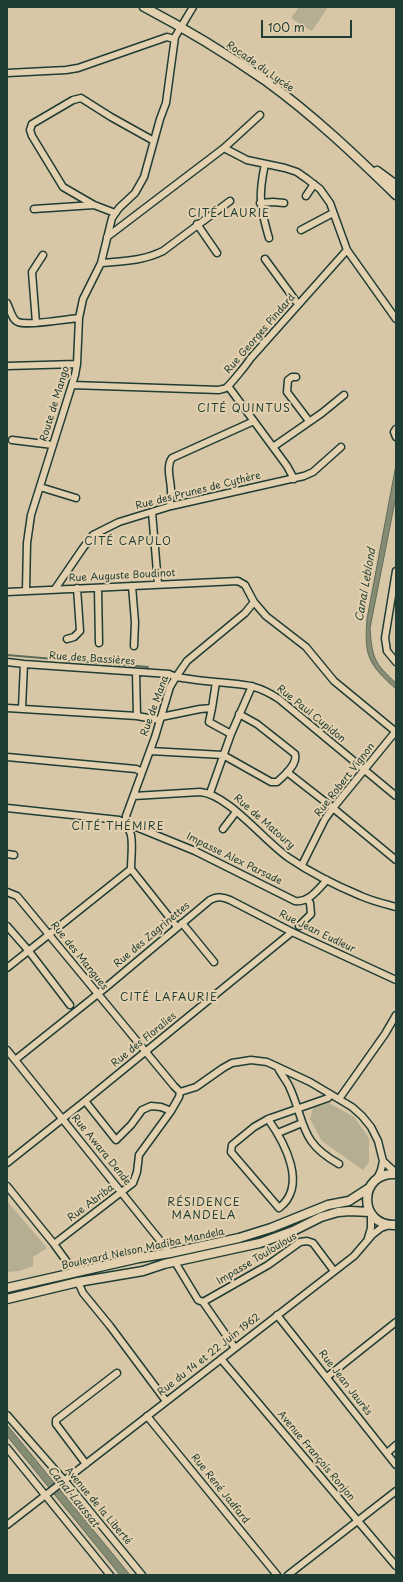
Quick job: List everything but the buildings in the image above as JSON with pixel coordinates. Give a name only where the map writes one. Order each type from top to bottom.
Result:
[{"type":"main road","name":"Rocade du Lycée","points":[[144,7],[181,27],[267,82],[303,110],[357,156],[396,185]]},
{"type":"main road","name":"Rocade du Lycée","points":[[357,156],[396,195]]},
{"type":"main road","points":[[377,1178],[386,1174],[396,1174]]},
{"type":"main road","name":"Boulevard Nelson Madiba Mandela","points":[[7,1288],[139,1258],[239,1238],[271,1228],[328,1204],[353,1199],[369,1188],[377,1178]]},
{"type":"main road","points":[[369,1188],[367,1203],[371,1213],[376,1220],[394,1226]]},
{"type":"main road","name":"Boulevard Nelson Madiba Mandela","points":[[7,1299],[78,1282],[143,1271],[175,1262],[260,1243],[293,1231],[321,1217],[332,1214],[350,1211],[371,1213]]},
{"type":"street","name":"Route de Mango","points":[[26,590],[27,543],[31,515],[72,385],[77,364],[79,318],[83,299],[101,263],[109,225],[115,213],[135,193],[144,177],[166,103],[174,40],[193,7]]},
{"type":"street","points":[[7,73],[78,68],[167,38],[174,40]]},
{"type":"street","points":[[115,213],[94,205],[67,190],[58,181],[31,133],[31,127],[34,122],[73,100],[81,98],[154,141]]},
{"type":"street","points":[[107,237],[224,148],[260,115]]},
{"type":"street","points":[[224,148],[247,160],[291,170],[303,175],[314,184],[324,194],[347,250],[396,319]]},
{"type":"street","points":[[265,164],[260,185],[260,202],[269,238]]},
{"type":"street","points":[[306,196],[314,184]]},
{"type":"street","points":[[101,263],[142,260],[154,256],[163,251],[197,224],[230,201]]},
{"type":"street","points":[[260,202],[284,203]]},
{"type":"street","points":[[34,209],[94,205]]},
{"type":"street","points":[[301,230],[333,213]]},
{"type":"street","points":[[197,224],[217,253]]},
{"type":"street","name":"Rue Georges Pindard","points":[[72,385],[219,390],[228,386],[298,304],[347,250]]},
{"type":"street","points":[[36,323],[32,272],[43,255]]},
{"type":"street","points":[[265,259],[298,304]]},
{"type":"street","points":[[7,303],[14,319],[19,322],[36,323],[79,318]]},
{"type":"street","points":[[7,366],[77,364]]},
{"type":"street","points":[[296,376],[292,377],[287,382],[287,392],[309,421]]},
{"type":"street","points":[[228,386],[287,466],[294,479]]},
{"type":"street","points":[[273,447],[344,395]]},
{"type":"street","points":[[170,506],[169,502],[171,493],[169,469],[172,458],[254,421]]},
{"type":"street","points":[[395,437],[394,432],[396,429]]},
{"type":"street","points":[[12,440],[53,445]]},
{"type":"street","name":"Rue des Prunes de Cythère","points":[[55,589],[93,535],[119,522],[170,506],[304,476],[312,472],[341,447]]},
{"type":"street","points":[[40,488],[76,498]]},
{"type":"street","points":[[152,512],[158,584]]},
{"type":"street","points":[[396,571],[385,638],[387,651],[396,662]]},
{"type":"street","name":"Rue Auguste Boudinot","points":[[7,592],[238,581],[245,586],[254,602]]},
{"type":"street","points":[[132,586],[135,622],[134,646]]},
{"type":"street","points":[[67,639],[74,637],[80,631],[77,588]]},
{"type":"street","points":[[98,588],[99,643]]},
{"type":"street","points":[[254,602],[266,616],[306,647],[334,681],[396,731]]},
{"type":"street","name":"Rue de Mana","points":[[126,822],[126,816],[150,751],[170,687],[187,661],[245,613],[254,602]]},
{"type":"street","name":"Rue des Bassières","points":[[7,662],[169,674],[176,677]]},
{"type":"street","points":[[22,708],[24,664]]},
{"type":"street","points":[[136,672],[137,716]]},
{"type":"street","name":"Rue Paul Cupidon","points":[[176,677],[252,686],[267,691],[279,699],[396,796]]},
{"type":"street","points":[[216,682],[209,722],[231,734]]},
{"type":"street","points":[[134,796],[200,792],[210,793],[231,734],[252,686]]},
{"type":"street","points":[[7,708],[160,718],[200,709],[212,708]]},
{"type":"street","points":[[150,751],[223,755],[273,783],[277,782],[296,760],[296,756],[293,751],[256,724],[239,714]]},
{"type":"street","name":"Rue Robert Vignon","points":[[302,865],[325,819],[396,731]]},
{"type":"street","points":[[7,757],[84,763],[136,769],[142,772]]},
{"type":"street","points":[[287,772],[396,860]]},
{"type":"street","name":"Rue de Matoury","points":[[210,793],[224,801],[288,857],[327,880],[361,896],[396,907]]},
{"type":"street","name":"Impasse Alex Parsade","points":[[7,808],[126,822],[195,851],[295,901],[307,899]]},
{"type":"street","points":[[223,829],[236,812]]},
{"type":"street","points":[[7,968],[130,869],[132,850],[131,834],[126,822]]},
{"type":"street","points":[[130,869],[214,962]]},
{"type":"street","points":[[299,926],[311,914],[310,904],[307,899],[327,880]]},
{"type":"street","name":"Rue des Mangues","points":[[7,892],[17,896],[180,1092]]},
{"type":"street","name":"Rue des Zagrinettes","points":[[15,1060],[98,994],[212,899],[222,897],[230,900]]},
{"type":"street","name":"Rue Jean Eudleur","points":[[230,900],[292,932],[396,980]]},
{"type":"street","points":[[7,926],[28,950],[70,1005]]},
{"type":"street","name":"Rue des Floralies","points":[[7,1163],[292,932]]},
{"type":"street","points":[[339,1099],[385,1034],[396,1015]]},
{"type":"street","name":"Rue Awara Dende","points":[[7,1050],[170,1253]]},
{"type":"street","points":[[180,1092],[196,1087],[223,1068],[243,1060],[260,1061],[278,1068],[310,1082],[339,1099],[362,1116],[371,1127],[378,1141],[383,1161],[377,1178]]},
{"type":"street","points":[[278,1068],[289,1086],[308,1138],[327,1157],[339,1164]]},
{"type":"street","name":"Rue Abriba","points":[[54,1244],[133,1183],[137,1172],[139,1155],[171,1111],[179,1097],[180,1092]]},
{"type":"street","points":[[268,1119],[278,1132],[290,1163],[293,1176],[293,1188],[286,1203],[279,1208],[231,1152],[232,1145],[254,1127],[268,1119],[328,1098],[330,1095]]},
{"type":"street","points":[[85,1101],[116,1140],[131,1125],[142,1110],[151,1106],[161,1107],[171,1111]]},
{"type":"street","points":[[278,1132],[302,1123]]},
{"type":"street","points":[[383,1161],[396,1174]]},
{"type":"street","points":[[7,1186],[54,1244],[75,1273]]},
{"type":"street","points":[[368,1239],[371,1228],[371,1213]]},
{"type":"street","name":"Rue du 14 et 22 Juin 1962","points":[[7,1526],[354,1256],[368,1239],[377,1231],[394,1226]]},
{"type":"street","name":"Impasse Touloulous","points":[[203,1302],[268,1265],[300,1242],[307,1241],[313,1243],[334,1271]]},
{"type":"street","points":[[175,1262],[198,1300],[203,1302],[235,1348]]},
{"type":"street","points":[[78,1282],[83,1293],[110,1326],[166,1401]]},
{"type":"street","name":"Rue Jean Jaurès","points":[[277,1315],[328,1377],[396,1465]]},
{"type":"street","points":[[328,1377],[396,1322]]},
{"type":"street","name":"Avenue François Ronjon","points":[[221,1359],[396,1566]]},
{"type":"street","points":[[86,1464],[56,1424],[56,1420],[117,1373]]},
{"type":"street","name":"Avenue de la Liberté","points":[[7,1415],[142,1575]]},
{"type":"street","name":"Rue René Jadfard","points":[[147,1416],[277,1575]]},
{"type":"street","points":[[387,1453],[396,1445]]},
{"type":"street","points":[[7,1449],[48,1494],[110,1575]]},
{"type":"street","points":[[288,1575],[396,1491]]},
{"type":"shaded area","points":[[299,7],[328,7],[312,31],[291,18]]},
{"type":"shaded area","points":[[396,465],[396,496],[370,628],[373,653],[383,670],[396,683],[396,689],[379,673],[374,666],[367,651],[366,632],[367,619]]},
{"type":"shaded area","points":[[329,1103],[354,1117],[369,1138],[369,1162],[363,1170],[322,1141],[310,1119],[313,1108]]},
{"type":"shaded area","points":[[7,1201],[47,1248],[33,1257],[33,1266],[19,1271],[7,1272]]},
{"type":"shaded area","points":[[7,1425],[130,1575],[120,1575],[7,1436]]},
{"type":"waterway","points":[[7,655],[148,667]]},
{"type":"district","name":"CITÉ LAURIE","points":[[229,214]]},
{"type":"district","name":"CITÉ QUINTUS","points":[[244,409]]},
{"type":"district","name":"CITÉ CAPULO","points":[[128,542]]},
{"type":"district","name":"CITÉ THÉMIRE","points":[[118,827]]},
{"type":"district","name":"CITÉ LAFAURIE","points":[[169,998]]},
{"type":"district","name":"RÉSIDENCE MANDELA","points":[[204,1209]]},
{"type":"water label","name":"Canal Leblond","points":[[366,585]]},
{"type":"water label","name":"Canal Laussat","points":[[73,1497]]}]
